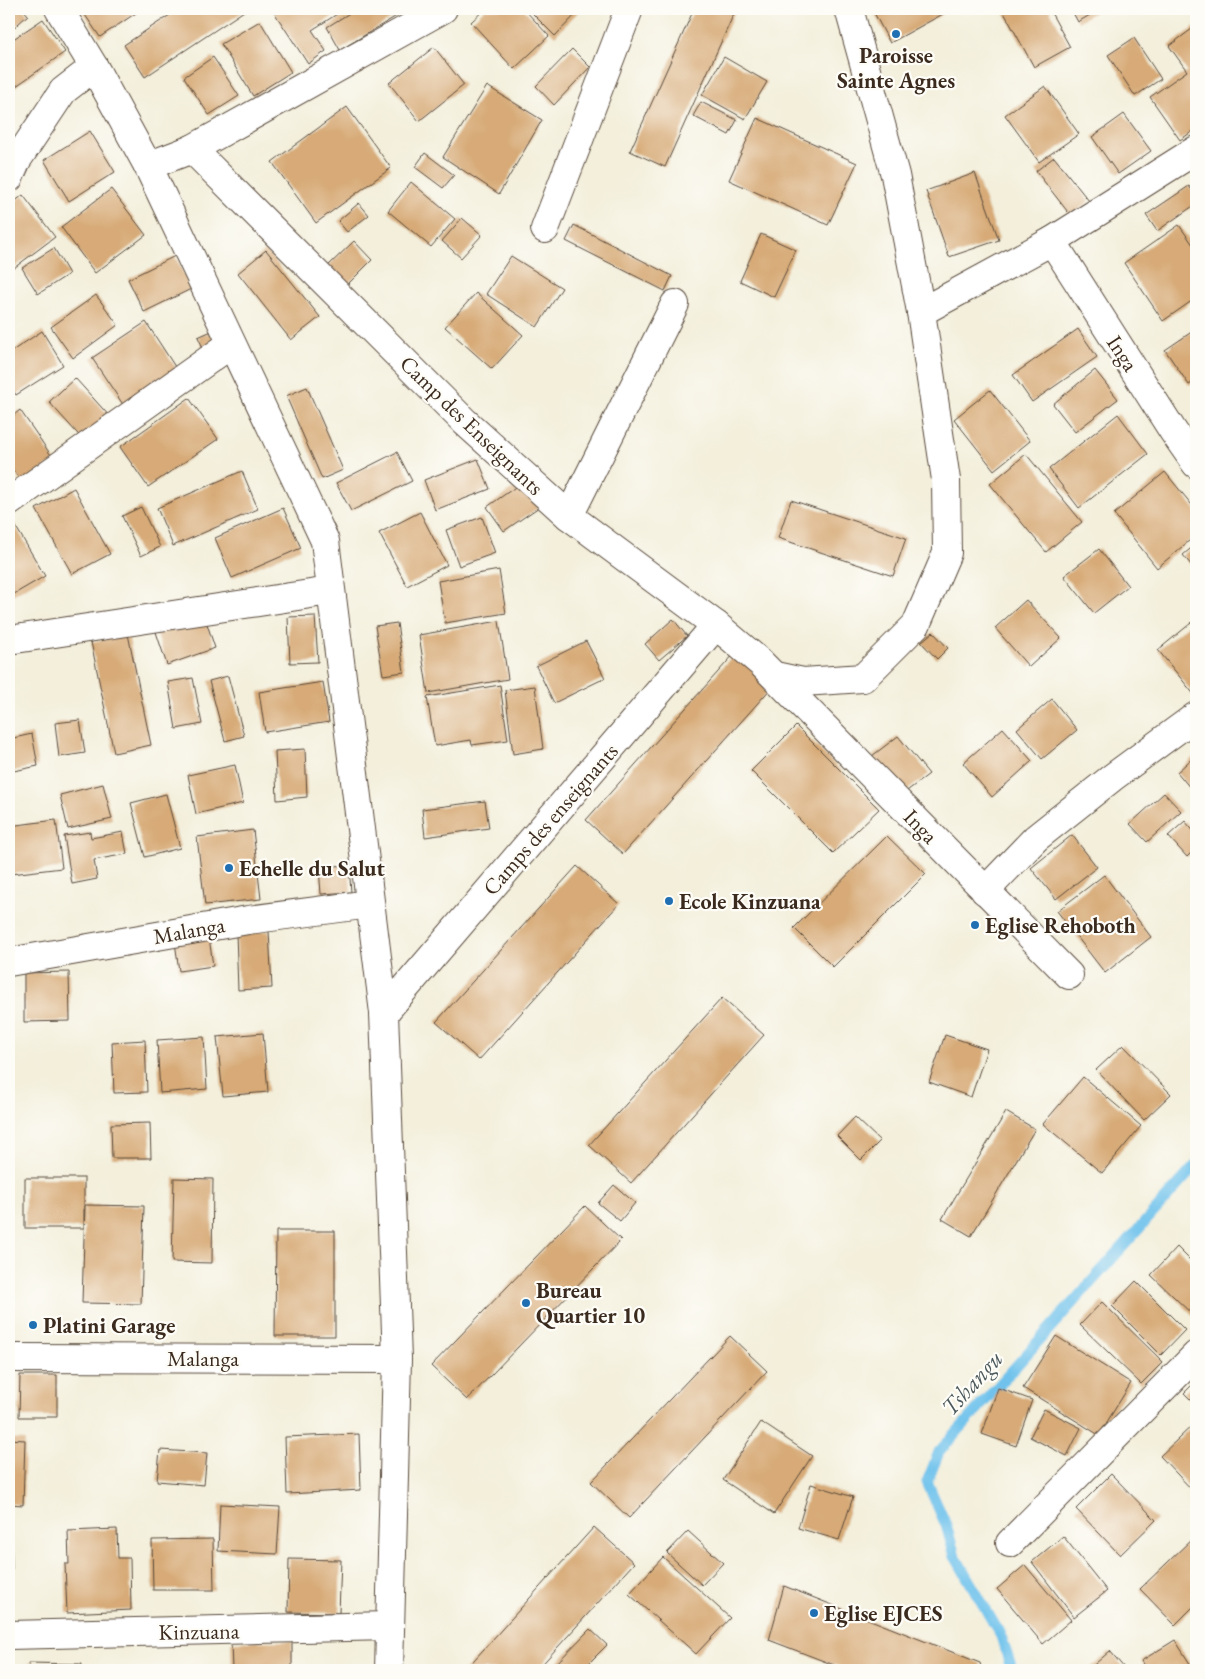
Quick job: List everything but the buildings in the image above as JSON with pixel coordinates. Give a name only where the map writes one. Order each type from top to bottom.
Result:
[{"type":"street","points":[[59,9],[94,67],[148,166],[324,541],[384,1013],[397,1359],[389,1670]]},
{"type":"street","points":[[148,166],[192,149],[443,9]]},
{"type":"street","points":[[545,229],[630,9]]},
{"type":"street","points":[[775,676],[803,682],[864,678],[916,625],[947,554],[946,480],[921,312],[895,175],[849,9]]},
{"type":"street","points":[[9,178],[17,160],[63,91],[94,67]]},
{"type":"street","name":"Camp des Enseignants","points":[[192,149],[465,422],[569,516],[716,625],[775,676]]},
{"type":"street","points":[[921,312],[1052,242],[1196,150]]},
{"type":"street","name":"Inga","points":[[1052,242],[1196,464]]},
{"type":"street","points":[[569,516],[676,304]]},
{"type":"street","points":[[9,502],[231,344]]},
{"type":"street","points":[[9,640],[330,591]]},
{"type":"street","name":"Camps des enseignants","points":[[384,1013],[716,625]]},
{"type":"street","name":"Inga","points":[[775,676],[1069,975]]},
{"type":"street","points":[[985,891],[1036,838],[1113,777],[1196,716]]},
{"type":"street","name":"Malanga","points":[[9,962],[248,920],[370,904]]},
{"type":"street","points":[[1010,1543],[1196,1355]]},
{"type":"street","name":"Malanga","points":[[9,1358],[397,1359]]},
{"type":"street","name":"Kinzuana","points":[[9,1636],[390,1626]]},
{"type":"waterway","name":"Tshangu","points":[[1012,1670],[1001,1636],[955,1556],[946,1525],[927,1482],[939,1452],[1196,1165]]},
{"type":"place","name":"Paroisse Sainte Agnes","points":[[896,34]]},
{"type":"place","name":"Echelle du Salut","points":[[229,868]]},
{"type":"place","name":"Ecole Kinzuana","points":[[669,901]]},
{"type":"place","name":"Eglise Rehoboth","points":[[975,925]]},
{"type":"place","name":"Bureau Quartier 10","points":[[526,1303]]},
{"type":"place","name":"Platini Garage","points":[[33,1325]]},
{"type":"place","name":"Eglise EJCES","points":[[814,1613]]}]
